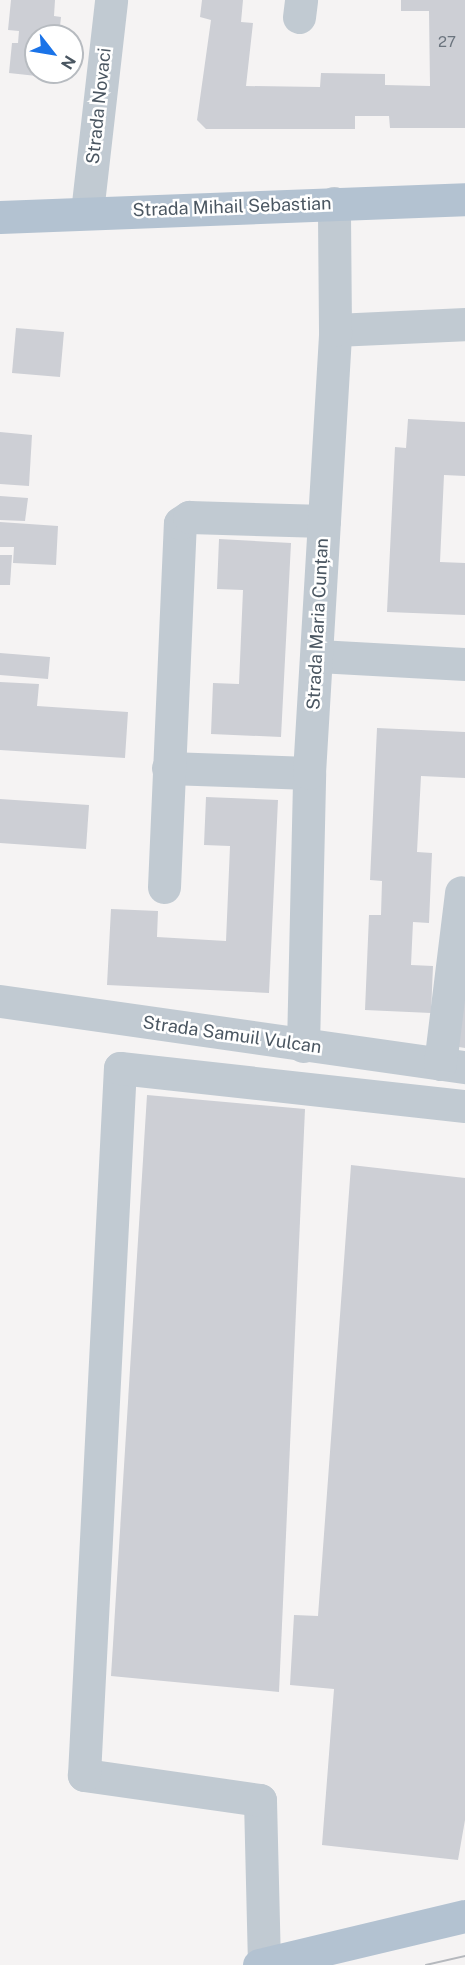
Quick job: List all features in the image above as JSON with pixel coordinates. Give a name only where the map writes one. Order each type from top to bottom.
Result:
[{"type":"main road","name":"Strada Mihail Sebastian","points":[[0,217],[334,202],[465,199]]},
{"type":"main road","points":[[261,1964],[465,1916]]},
{"type":"street","name":"Strada Novaci","points":[[87,212],[111,0]]},
{"type":"street","name":"Strada Maria Cunțan","points":[[303,1046],[309,773],[318,656],[335,330],[334,202]]},
{"type":"street","points":[[335,330],[465,324]]},
{"type":"street","points":[[164,887],[168,768],[182,518],[324,521]]},
{"type":"street","points":[[318,656],[465,664]]},
{"type":"street","points":[[168,768],[309,773]]},
{"type":"street","points":[[453,1066],[461,892]]},
{"type":"street","name":"Strada Samuil Vulcan","points":[[0,1001],[453,1066]]},
{"type":"street","points":[[261,1964],[260,1800],[84,1775],[120,1068],[465,1106]]},
{"type":"building","points":[[11,0],[55,0],[54,16],[61,17],[60,24],[24,24],[24,75],[9,73],[12,43],[18,43],[19,31],[8,30]]},
{"type":"building","points":[[202,0],[243,0],[241,22],[253,23],[246,86],[320,87],[321,73],[385,74],[385,85],[430,86],[429,11],[401,11],[401,0],[465,0],[465,128],[390,128],[389,116],[355,116],[355,129],[206,129],[197,120],[211,20],[200,17]]},
{"type":"building","points":[[16,328],[64,332],[60,377],[12,373]]},
{"type":"building","points":[[408,419],[465,422],[465,476],[444,475],[440,562],[465,563],[465,615],[387,612],[395,447],[406,448]]},
{"type":"building","points":[[0,432],[32,435],[29,486],[0,484]]},
{"type":"building","points":[[0,496],[28,498],[25,521],[0,520]]},
{"type":"building","points":[[0,522],[58,526],[56,565],[13,563],[14,547],[0,547]]},
{"type":"building","points":[[219,539],[291,543],[281,737],[211,734],[213,683],[239,684],[243,590],[217,589]]},
{"type":"building","points":[[0,555],[12,555],[10,585],[0,585]]},
{"type":"building","points":[[0,653],[50,657],[48,679],[0,675]]},
{"type":"building","points":[[0,682],[39,684],[37,706],[128,712],[125,758],[0,750]]},
{"type":"building","points":[[377,728],[465,732],[465,778],[421,776],[417,852],[432,853],[429,923],[413,922],[411,965],[433,966],[431,1013],[365,1010],[369,915],[381,915],[382,881],[370,880]]},
{"type":"building","points":[[206,797],[278,800],[269,993],[107,985],[111,909],[158,911],[157,937],[226,941],[230,846],[204,845]]},
{"type":"building","points":[[0,799],[89,805],[86,849],[0,843]]},
{"type":"building","points":[[465,987],[465,1048],[453,1046]]},
{"type":"building","points":[[147,1095],[305,1109],[279,1692],[111,1676]]},
{"type":"building","points":[[351,1165],[465,1178],[465,1820],[458,1860],[322,1845],[334,1689],[290,1685],[294,1615],[318,1616]]},
{"type":"tram line","points":[[426,1965],[465,1956]]}]
